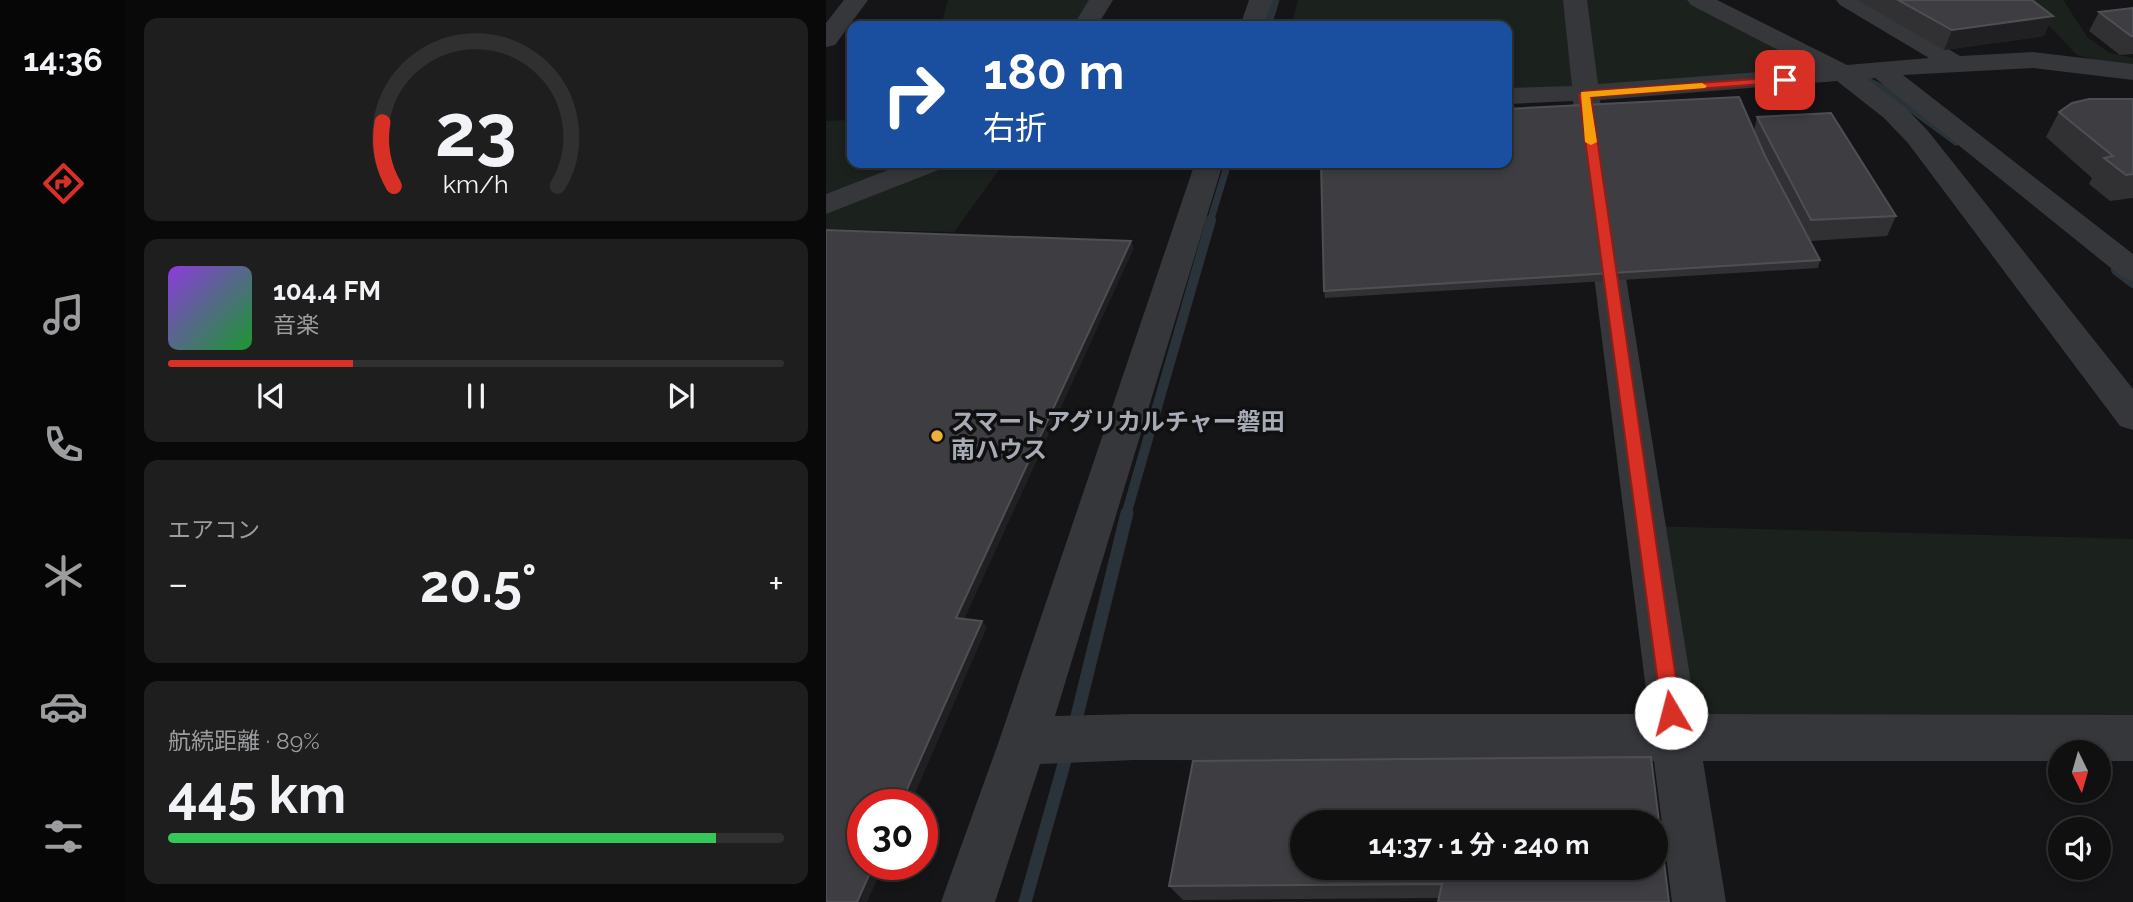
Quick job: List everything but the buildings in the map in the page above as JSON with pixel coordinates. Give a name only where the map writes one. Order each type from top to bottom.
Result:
[{"type":"street","points":[[826,40],[856,0]]},
{"type":"street","points":[[1088,21],[1101,0]]},
{"type":"street","points":[[1254,21],[1261,0]]},
{"type":"street","points":[[1575,0],[1585,94],[1699,902]]},
{"type":"street","points":[[1699,0],[1843,73],[1894,112],[1918,137],[2133,416]]},
{"type":"street","points":[[1848,0],[1955,63]]},
{"type":"street","points":[[1512,96],[1585,94],[1955,63],[2033,60],[2133,72]]},
{"type":"street","points":[[1880,70],[2133,270]]},
{"type":"street","points":[[826,205],[918,168]]},
{"type":"street","points":[[968,902],[1023,741],[1207,168]]},
{"type":"street","points":[[1023,741],[1099,738],[2133,738]]},
{"type":"shaded area","points":[[948,0],[1091,0],[1081,21],[942,21]]},
{"type":"shaded area","points":[[1298,0],[1693,0],[1843,73],[1585,94],[1512,96],[1512,21],[1292,21]]},
{"type":"shaded area","points":[[2025,0],[2063,0],[2088,38],[2110,53],[2133,58],[2133,67],[2111,65],[2077,55]]},
{"type":"shaded area","points":[[847,120],[847,168],[909,168],[826,201],[826,121]]},
{"type":"shaded area","points":[[914,168],[1000,168],[954,232],[826,229],[826,204]]},
{"type":"shaded area","points":[[1645,526],[2133,539],[2133,738],[1675,739]]},
{"type":"waterway","points":[[1270,21],[1276,0]]},
{"type":"waterway","points":[[1862,78],[1884,89],[1956,142]]},
{"type":"waterway","points":[[1210,222],[1226,168]]},
{"type":"waterway","points":[[1126,515],[1211,220]]},
{"type":"waterway","points":[[2116,270],[2133,283]]},
{"type":"waterway","points":[[1074,728],[1127,513]]},
{"type":"waterway","points":[[1025,902],[1068,750]]},
{"type":"slow traffic","points":[[1591,142],[1585,94],[1702,86]]},
{"type":"place","name":"スマートアグリカルチャー磐田 南ハウス","points":[[937,436]]},
{"type":"route","points":[[1671,713],[1585,94],[1785,80]]}]
